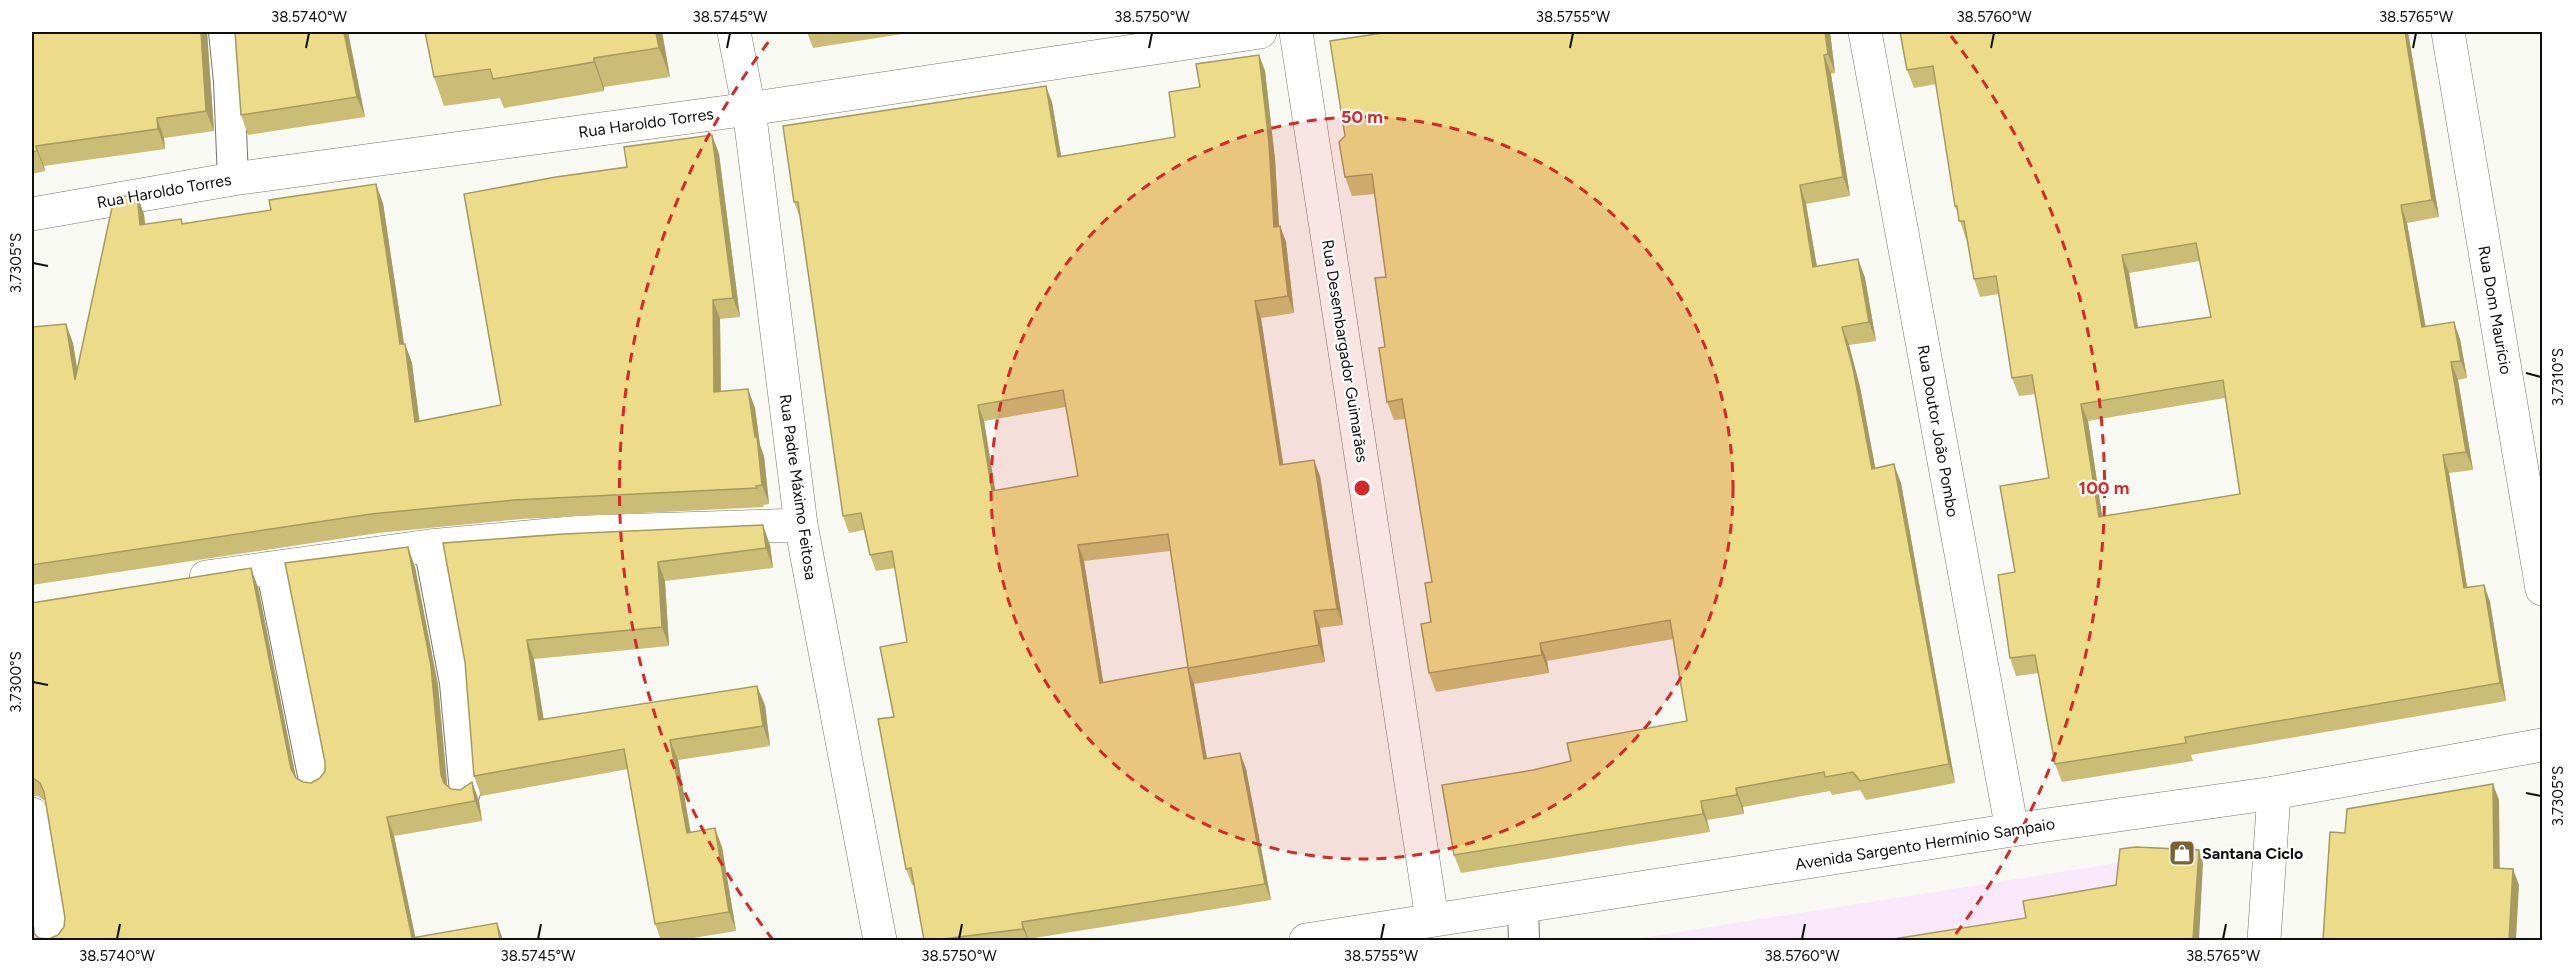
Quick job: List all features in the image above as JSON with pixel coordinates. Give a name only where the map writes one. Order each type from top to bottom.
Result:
[{"type":"street","name":"Rua Padre Máximo Feitosa","points":[[734,32],[749,109],[801,525],[880,940]]},
{"type":"street","name":"Rua Haroldo Torres","points":[[32,214],[232,180],[749,109],[1260,32]]},
{"type":"street","name":"Rua Desembargador Guimarães","points":[[1296,32],[1432,919]]},
{"type":"street","name":"Rua Doutor João Pombo","points":[[1865,32],[2012,830]]},
{"type":"street","name":"Rua Dom Maurício","points":[[2448,32],[2542,589]]},
{"type":"street","points":[[180,581],[429,546],[582,532],[801,525]]},
{"type":"street","name":"Avenida Sargento Hermínio Sampaio","points":[[1306,940],[2012,830],[2274,793],[2542,745]]},
{"type":"street","points":[[2264,940],[2274,793]]},
{"type":"street","points":[[32,814],[53,940]]},
{"type":"lane","points":[[224,32],[229,81],[232,180]]},
{"type":"lane","points":[[429,546],[455,683],[465,792]]},
{"type":"lane","points":[[271,567],[315,785]]},
{"type":"lane","points":[[1523,906],[1524,940]]},
{"type":"shaded area","points":[[2124,862],[2117,940],[1628,940]]},
{"type":"building","points":[[32,32],[201,32],[206,111],[157,118],[158,129],[36,146],[37,151],[32,152]]},
{"type":"building","points":[[235,32],[344,32],[357,97],[241,115]]},
{"type":"building","points":[[425,32],[656,32],[659,48],[594,58],[594,62],[493,79],[490,69],[434,77]]},
{"type":"building","points":[[1389,32],[1825,32],[1828,54],[1824,55],[1843,177],[1800,185],[1813,267],[1858,259],[1869,322],[1842,327],[1853,368],[1872,469],[1894,464],[1949,764],[1860,781],[1853,772],[1825,777],[1824,772],[1736,788],[1737,795],[1701,801],[1703,814],[1454,855],[1442,785],[1533,770],[1571,761],[1567,743],[1687,721],[1670,620],[1540,643],[1542,655],[1429,673],[1421,624],[1431,622],[1425,583],[1432,582],[1402,399],[1387,402],[1379,348],[1385,347],[1375,278],[1386,277],[1372,174],[1345,177],[1339,142],[1345,136],[1330,41]]},
{"type":"building","points":[[1900,32],[2405,32],[2432,200],[2401,205],[2422,327],[2454,322],[2461,361],[2451,362],[2466,452],[2443,455],[2464,588],[2484,585],[2500,683],[2185,737],[2186,743],[2055,764],[2035,655],[2010,658],[1998,575],[2015,572],[2000,486],[2049,478],[2032,375],[2012,378],[1996,276],[1974,279],[1964,221],[1959,221],[1957,206],[1955,206],[1933,66],[1907,70]],"holes":[[[2196,243],[2211,317],[2135,328],[2122,255]],[[2223,380],[2240,494],[2099,517],[2081,404]]]},
{"type":"building","points":[[1259,55],[1269,143],[1274,227],[1280,226],[1288,296],[1255,301],[1280,465],[1314,460],[1337,609],[1314,611],[1319,645],[1188,668],[1204,759],[1240,753],[1265,884],[1022,922],[1023,929],[924,940],[911,868],[906,869],[878,719],[894,717],[880,647],[907,642],[892,551],[870,555],[861,513],[843,516],[798,202],[794,202],[783,126],[1046,86],[1058,157],[1175,137],[1169,92],[1200,87],[1196,64]],"holes":[[[1063,390],[1078,476],[992,491],[978,405]],[[1168,534],[1188,667],[1100,683],[1078,545]]]},
{"type":"building","points":[[712,135],[733,298],[713,300],[714,392],[748,389],[755,437],[757,437],[762,485],[756,486],[757,488],[514,500],[371,514],[32,565],[32,327],[66,324],[75,380],[114,198],[137,194],[140,225],[181,219],[182,224],[271,210],[269,200],[376,184],[400,344],[405,344],[415,422],[501,405],[464,194],[627,167],[624,147]]},
{"type":"building","points":[[763,525],[766,548],[658,562],[662,627],[527,640],[539,720],[757,686],[763,726],[670,740],[687,833],[715,828],[729,912],[655,924],[624,749],[474,776],[465,662],[443,543],[563,534]]},
{"type":"building","points":[[408,547],[431,666],[441,775],[444,783],[451,789],[460,790],[472,782],[475,801],[387,817],[412,938],[497,923],[500,940],[32,940],[32,932],[39,938],[49,939],[58,935],[64,927],[65,918],[44,792],[40,783],[32,777],[32,603],[251,568],[291,769],[296,778],[311,783],[320,778],[325,771],[325,762],[285,563]]},
{"type":"building","points":[[2493,784],[2494,868],[2513,869],[2509,940],[2323,940],[2330,832],[2345,833],[2347,809]]},
{"type":"building","points":[[2136,847],[2199,850],[2193,940],[1887,940],[2026,918],[2023,901],[2116,885],[2120,849]]},
{"type":"place","name":"Santana Ciclo","points":[[2182,853]]}]
